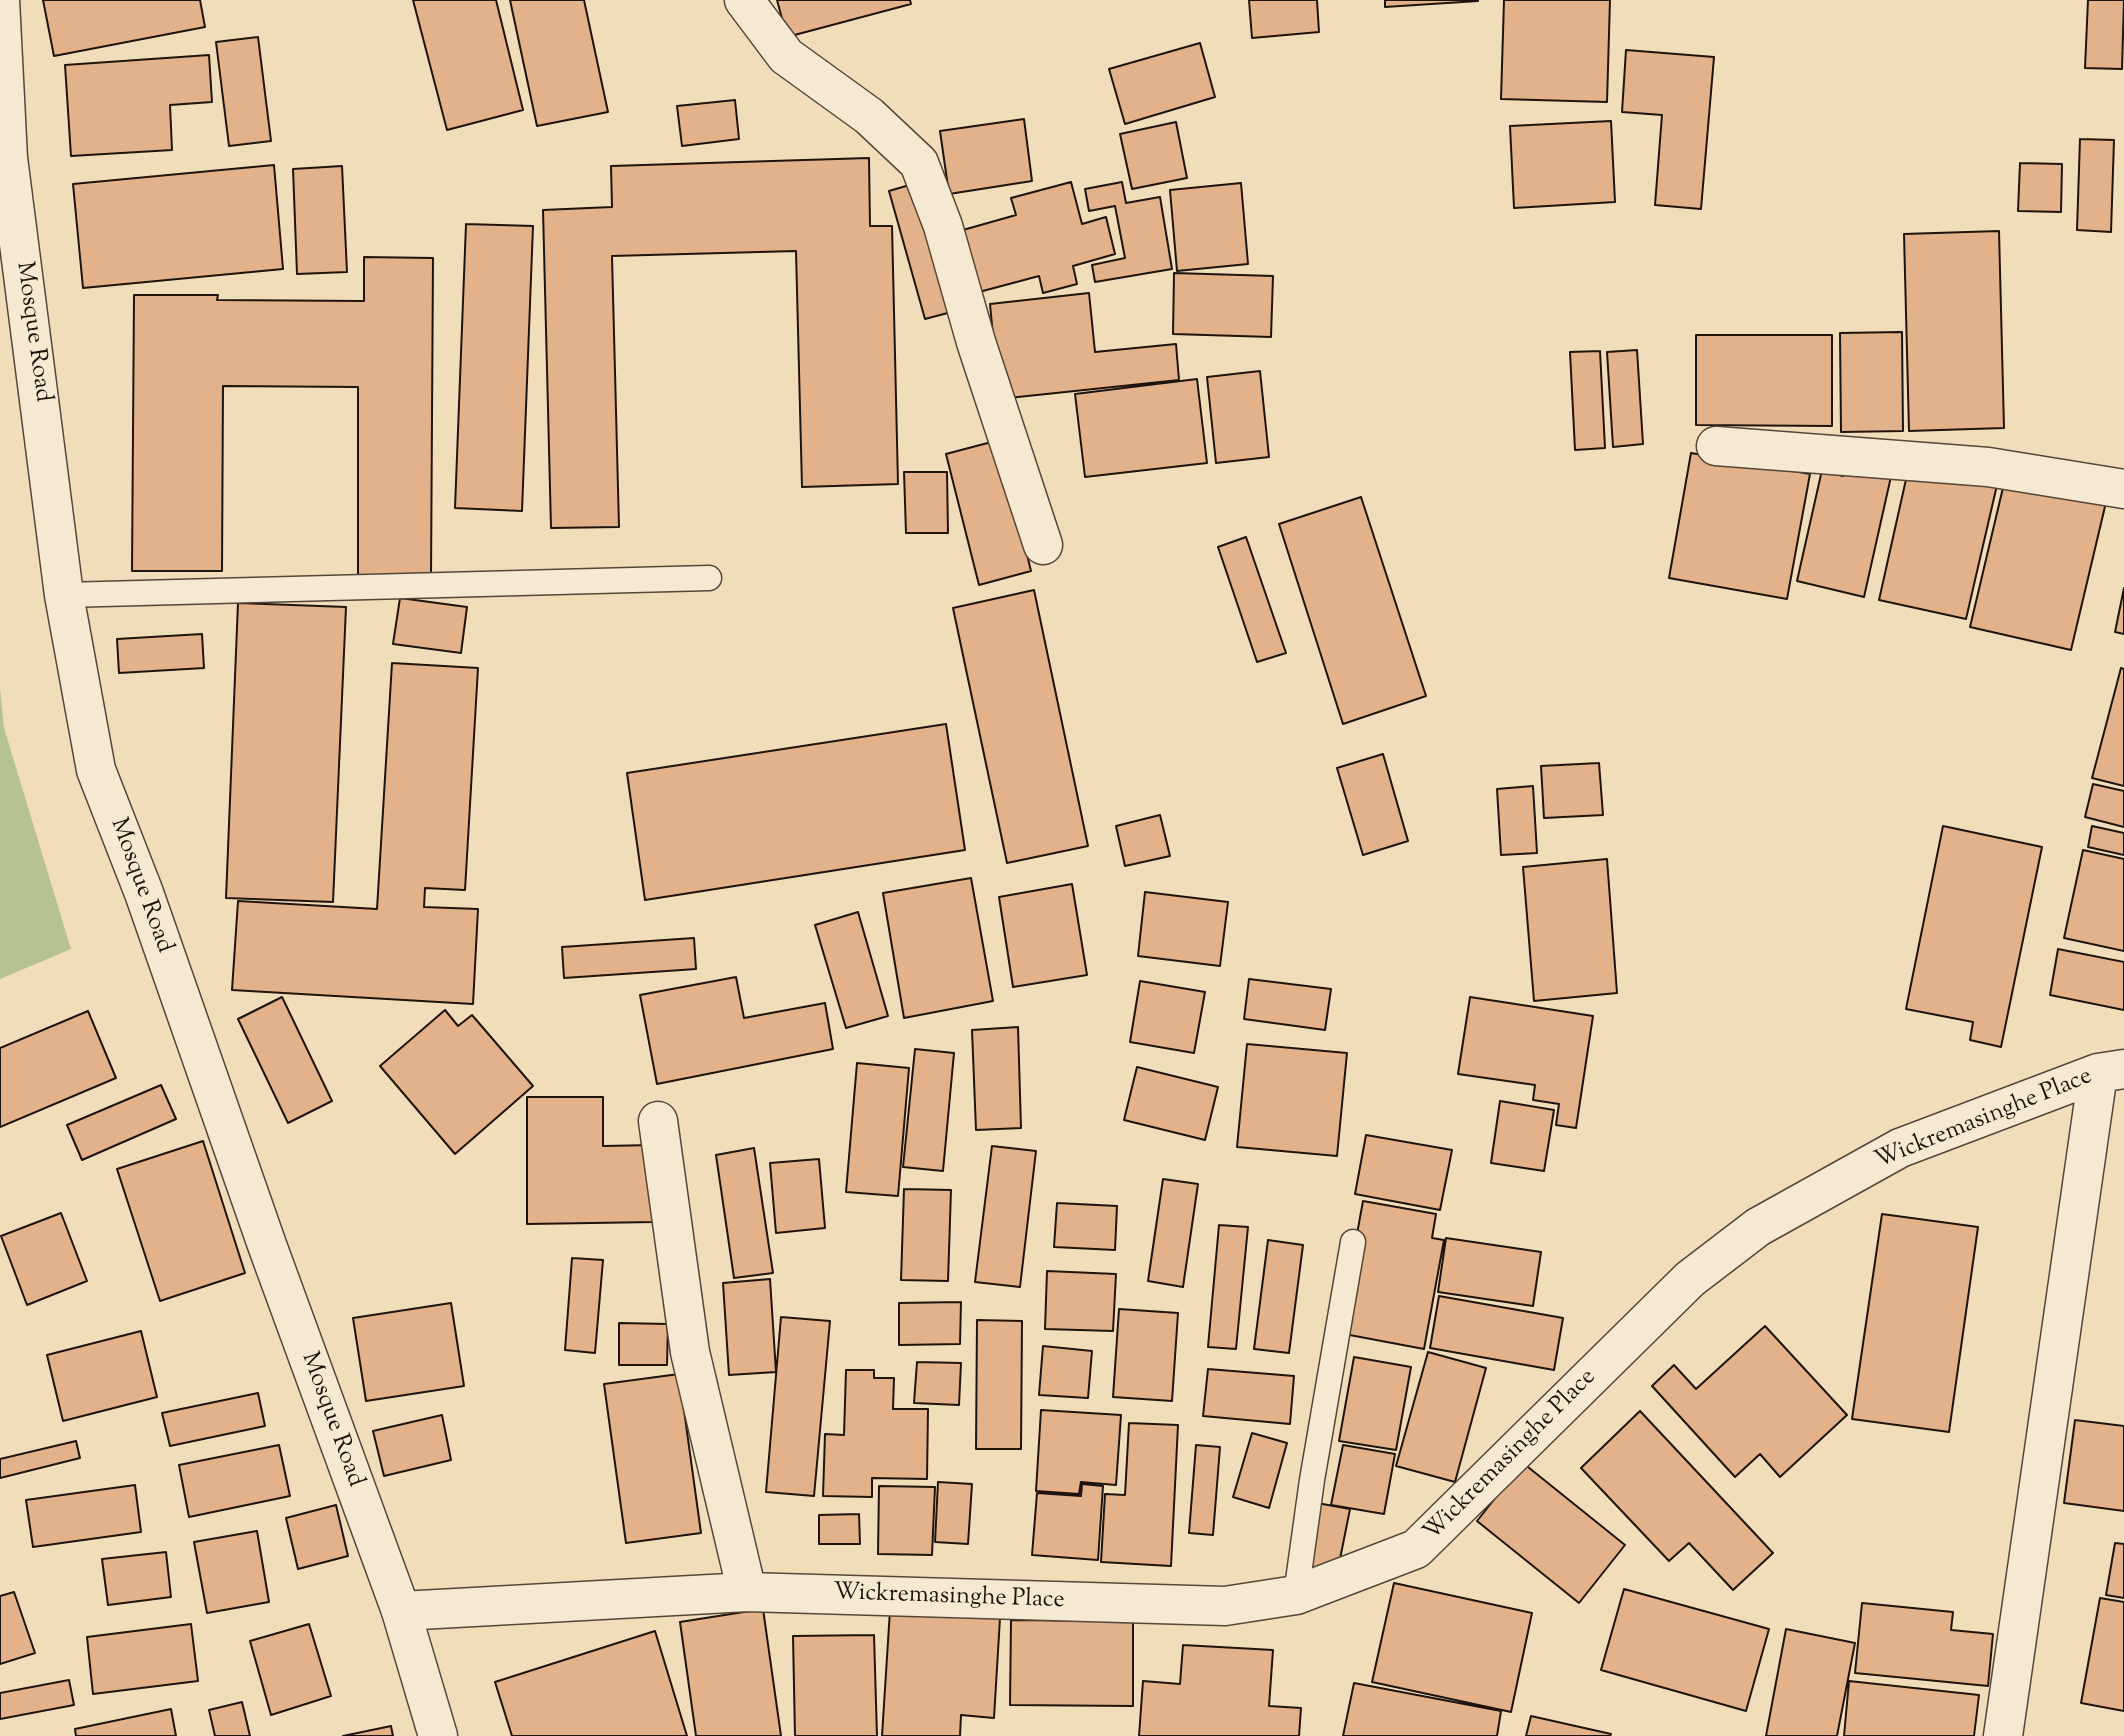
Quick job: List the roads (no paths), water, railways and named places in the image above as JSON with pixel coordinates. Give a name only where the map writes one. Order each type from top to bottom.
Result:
[{"type":"street","name":"Mosque Road","points":[[0,0],[8,158],[64,595],[96,770],[144,893],[267,1245],[401,1611],[438,1736]]},
{"type":"street","points":[[744,0],[786,56],[869,116],[919,163],[943,226],[976,342],[1043,545]]},
{"type":"street","points":[[1716,446],[1987,467],[2124,489]]},
{"type":"street","points":[[2003,1736],[2111,1071]]},
{"type":"street","name":"Wickremasinghe Place","points":[[401,1611],[747,1592],[1225,1606],[1296,1595],[1416,1549],[1690,1279],[1758,1227],[1899,1148],[2111,1071]]},
{"type":"street","points":[[658,1121],[690,1352],[747,1592]]},
{"type":"lane","points":[[64,595],[709,578]]},
{"type":"lane","points":[[1296,1595],[1312,1480],[1353,1242]]}]
